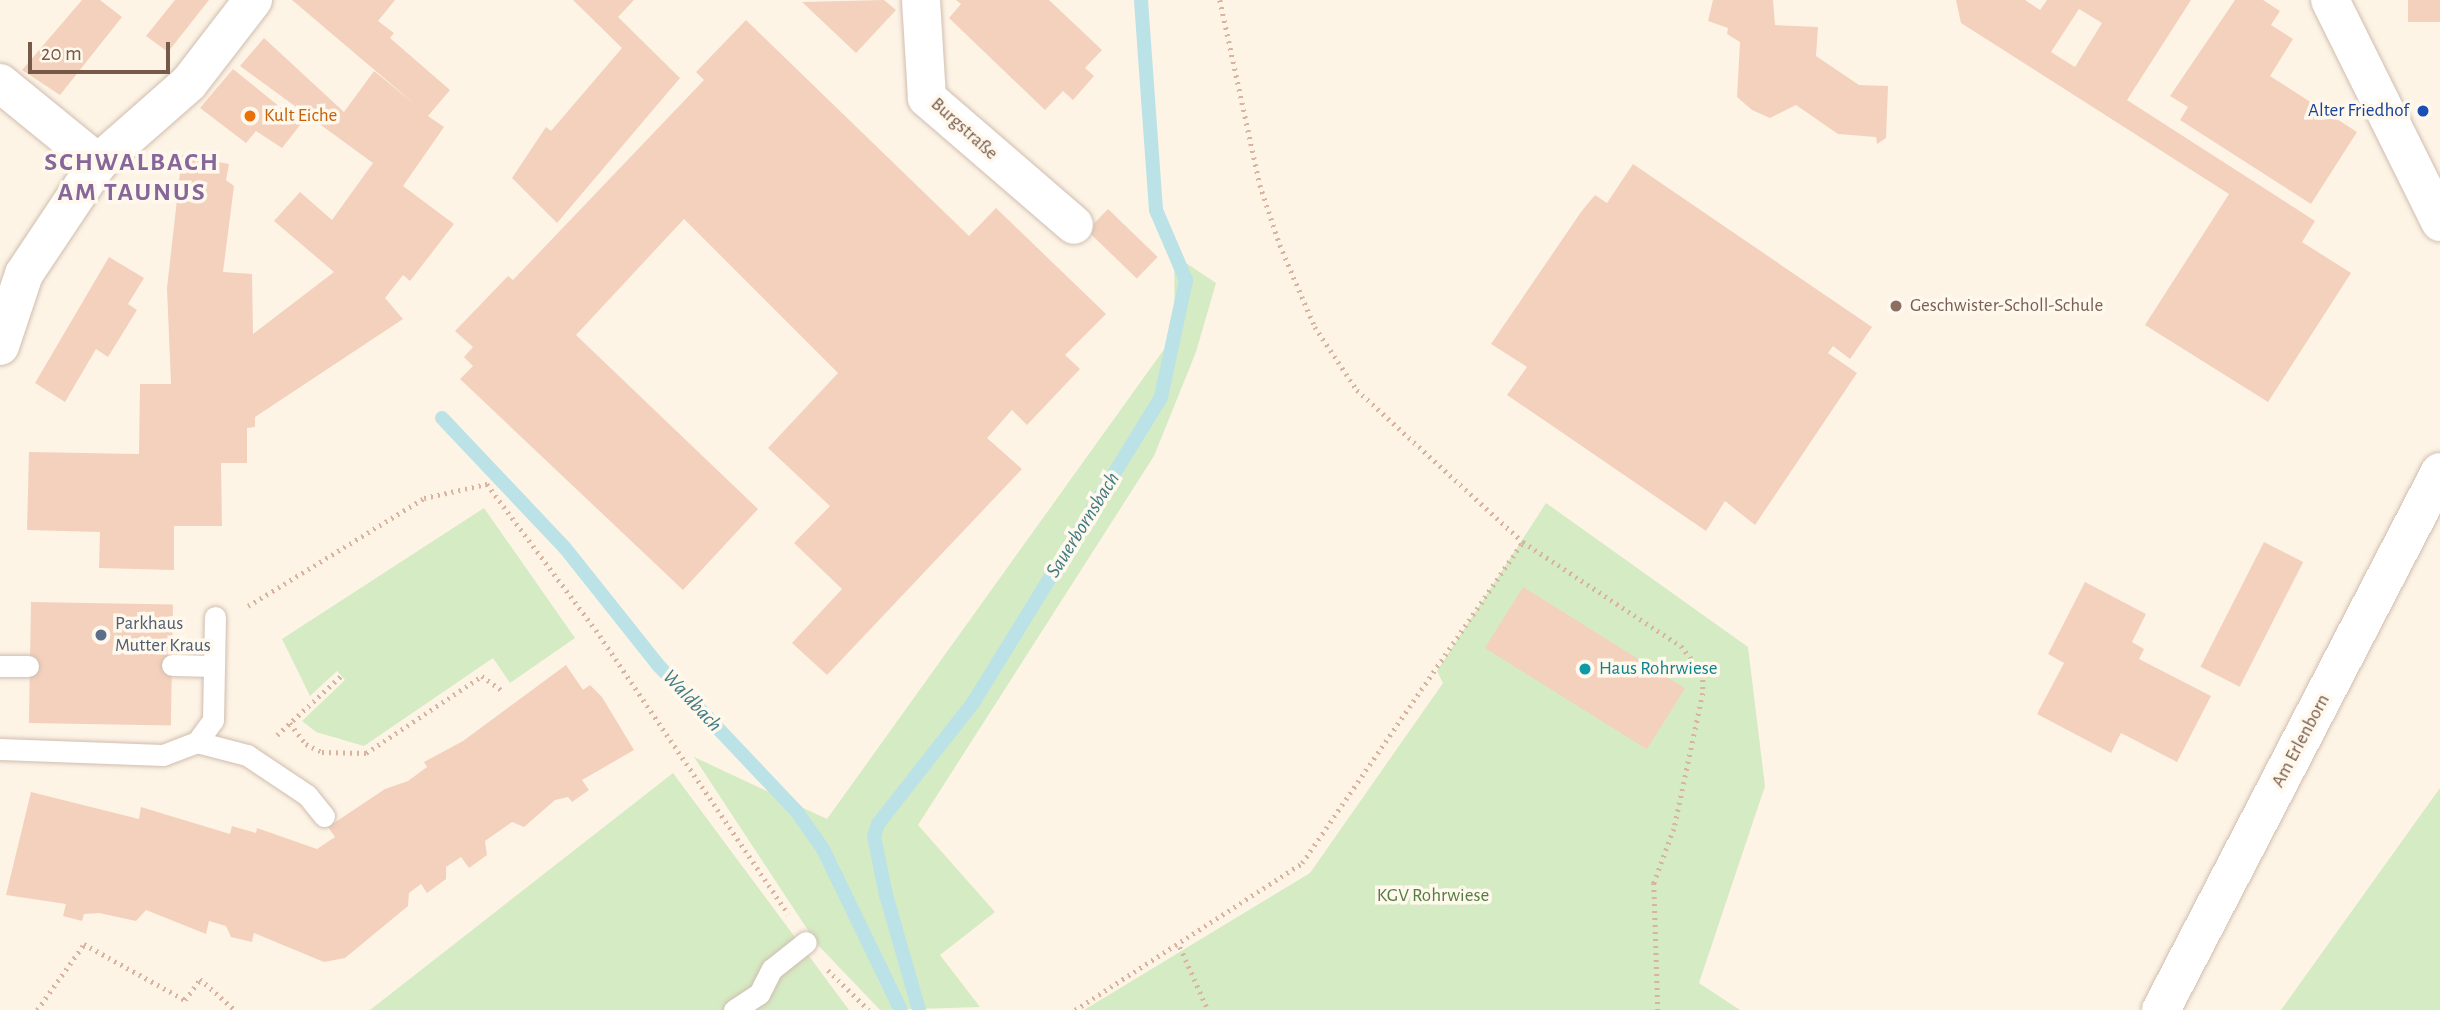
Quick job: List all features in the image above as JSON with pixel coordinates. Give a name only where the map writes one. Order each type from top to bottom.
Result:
[{"type":"street","points":[[0,346],[24,274],[98,163],[189,83],[253,0]]},
{"type":"street","name":"Burgstraße","points":[[922,0],[927,98],[1074,225]]},
{"type":"street","points":[[2330,0],[2440,222]]},
{"type":"street","points":[[0,83],[98,163]]},
{"type":"street","name":"Am Erlenborn","points":[[2161,1010],[2440,472]]},
{"type":"lane","points":[[0,750],[163,755],[197,742],[213,720],[215,617]]},
{"type":"lane","points":[[172,665],[214,666]]},
{"type":"lane","points":[[0,666],[28,666]]},
{"type":"lane","points":[[197,742],[247,755],[268,772],[307,795],[324,816]]},
{"type":"lane","points":[[734,1010],[759,994],[772,970],[806,942]]},
{"type":"path","points":[[1220,0],[1260,185],[1315,327],[1357,390],[1523,542],[1681,646],[1703,673],[1703,693],[1674,829],[1654,883],[1658,1010]]},
{"type":"path","points":[[238,612],[424,498],[487,484],[596,630],[806,942],[844,990],[869,1010]]},
{"type":"path","points":[[1075,1010],[1180,947],[1302,863],[1523,542]]},
{"type":"path","points":[[268,772],[272,741],[341,676]]},
{"type":"path","points":[[290,723],[306,744],[322,752],[366,753],[482,676],[501,690]]},
{"type":"path","points":[[37,1010],[84,944],[186,1000],[200,979],[235,1010]]},
{"type":"path","points":[[1180,947],[1208,1010]]},
{"type":"green space","points":[[1174,255],[1216,283],[1196,352],[1154,456],[918,825],[995,912],[940,955],[980,1007],[880,1010],[817,944],[694,757],[827,819],[1175,334]]},
{"type":"green space","name":"KGV Rohrwiese","points":[[1546,503],[1748,647],[1765,786],[1699,983],[1740,1010],[1084,1010],[1310,873],[1443,683],[1437,671]]},
{"type":"green space","points":[[484,508],[575,638],[510,683],[493,658],[364,746],[316,732],[302,721],[345,680],[337,671],[310,696],[282,639]]},
{"type":"green space","points":[[673,773],[849,1010],[370,1010]]},
{"type":"green space","points":[[2440,788],[2440,1010],[2281,1010]]},
{"type":"building","points":[[82,0],[100,0],[122,17],[60,95],[22,70]]},
{"type":"building","points":[[175,0],[209,0],[168,52],[146,36]]},
{"type":"building","points":[[292,0],[395,0],[378,21],[394,33],[390,38],[450,90],[428,116],[444,127],[403,186],[454,224],[410,281],[403,275],[385,298],[403,319],[255,417],[255,427],[247,428],[247,463],[221,463],[222,526],[174,526],[174,570],[99,568],[100,532],[27,530],[29,452],[139,454],[140,384],[171,384],[167,288],[182,155],[229,164],[226,180],[234,186],[223,272],[252,274],[253,334],[334,272],[274,221],[300,192],[332,220],[373,163],[240,66],[264,38],[344,112],[374,71],[417,106]]},
{"type":"building","points":[[573,0],[634,0],[618,17],[680,78],[557,223],[512,178],[546,127],[551,131],[622,48]]},
{"type":"building","points":[[884,0],[896,10],[856,53],[802,2]]},
{"type":"building","points":[[956,0],[1049,0],[1102,50],[1085,68],[1094,76],[1073,100],[1063,91],[1045,110],[949,18],[961,4]]},
{"type":"building","points":[[1713,0],[1773,0],[1775,25],[1818,27],[1816,56],[1859,85],[1888,86],[1886,138],[1877,144],[1876,137],[1838,134],[1796,105],[1770,118],[1752,110],[1737,97],[1740,42],[1727,34],[1728,28],[1708,21]]},
{"type":"building","points":[[1956,0],[2025,0],[2040,10],[2047,0],[2191,0],[2127,100],[2315,221],[2302,242],[2351,273],[2268,402],[2145,325],[2229,194],[1961,23]],"holes":[[[2079,9],[2102,23],[2075,67],[2051,52]]]},
{"type":"building","points":[[2235,0],[2263,0],[2280,11],[2271,25],[2293,39],[2270,76],[2357,132],[2311,204],[2180,120],[2188,107],[2170,96]]},
{"type":"building","points":[[2408,0],[2440,0],[2440,22],[2408,22]]},
{"type":"building","points":[[746,20],[969,236],[996,208],[1106,314],[1065,355],[1080,369],[1027,425],[1012,410],[987,438],[1022,469],[827,675],[792,643],[842,589],[794,543],[830,506],[768,448],[838,373],[684,219],[576,335],[758,509],[683,590],[460,379],[473,366],[464,357],[473,347],[455,331],[508,276],[513,280],[704,80],[696,72]]},
{"type":"building","name":"Kult Eiche","points":[[233,69],[301,124],[282,148],[256,131],[246,143],[200,108]]},
{"type":"building","points":[[1633,164],[1872,327],[1850,359],[1833,346],[1828,353],[1857,373],[1755,525],[1725,501],[1706,531],[1507,395],[1527,367],[1491,344],[1581,212],[1595,195],[1607,203]]},
{"type":"building","points":[[1108,209],[1158,257],[1137,279],[1087,231]]},
{"type":"building","points":[[109,257],[144,278],[128,304],[137,310],[108,357],[96,349],[65,402],[35,383]]},
{"type":"building","points":[[2264,542],[2303,562],[2240,687],[2200,667]]},
{"type":"building","points":[[2085,582],[2146,614],[2132,642],[2144,649],[2139,659],[2211,696],[2177,762],[2121,733],[2111,753],[2037,714],[2064,663],[2048,654]]},
{"type":"building","name":"Haus Rohrwiese","points":[[1523,587],[1685,688],[1647,749],[1485,648]]},
{"type":"building","name":"Parkhaus Mutter Kraus","points":[[31,602],[173,604],[171,725],[29,723]]},
{"type":"building","points":[[566,665],[583,690],[590,685],[602,697],[634,750],[582,780],[589,790],[572,802],[568,797],[555,800],[524,827],[512,822],[485,841],[487,855],[469,868],[461,857],[446,867],[446,879],[427,893],[421,884],[409,893],[408,906],[345,958],[324,962],[254,933],[252,942],[231,937],[226,926],[209,921],[206,934],[146,910],[136,921],[99,913],[84,914],[82,921],[63,916],[66,904],[6,895],[31,792],[139,819],[141,807],[230,834],[232,826],[256,833],[257,828],[317,849],[335,837],[328,827],[385,789],[408,781],[427,767],[424,762],[463,741]]},
{"type":"waterway","name":"Sauerbornsbach","points":[[919,1010],[886,895],[874,836],[878,824],[973,703],[1161,397],[1186,280],[1156,210],[1141,0]]},
{"type":"waterway","name":"Waldbach","points":[[442,418],[565,548],[659,666],[797,812],[823,849],[901,1010]]},
{"type":"place","name":"Alter Friedhof","points":[[2423,111]]},
{"type":"place","name":"Kult Eiche","points":[[250,116]]},
{"type":"place","name":"Geschwister-Scholl-Schule","points":[[1896,306]]},
{"type":"place","name":"Parkhaus Mutter Kraus","points":[[101,635]]},
{"type":"place","name":"Haus Rohrwiese","points":[[1585,669]]},
{"type":"district","name":"SCHWALBACH AM TAUNUS","points":[[132,178]]}]
